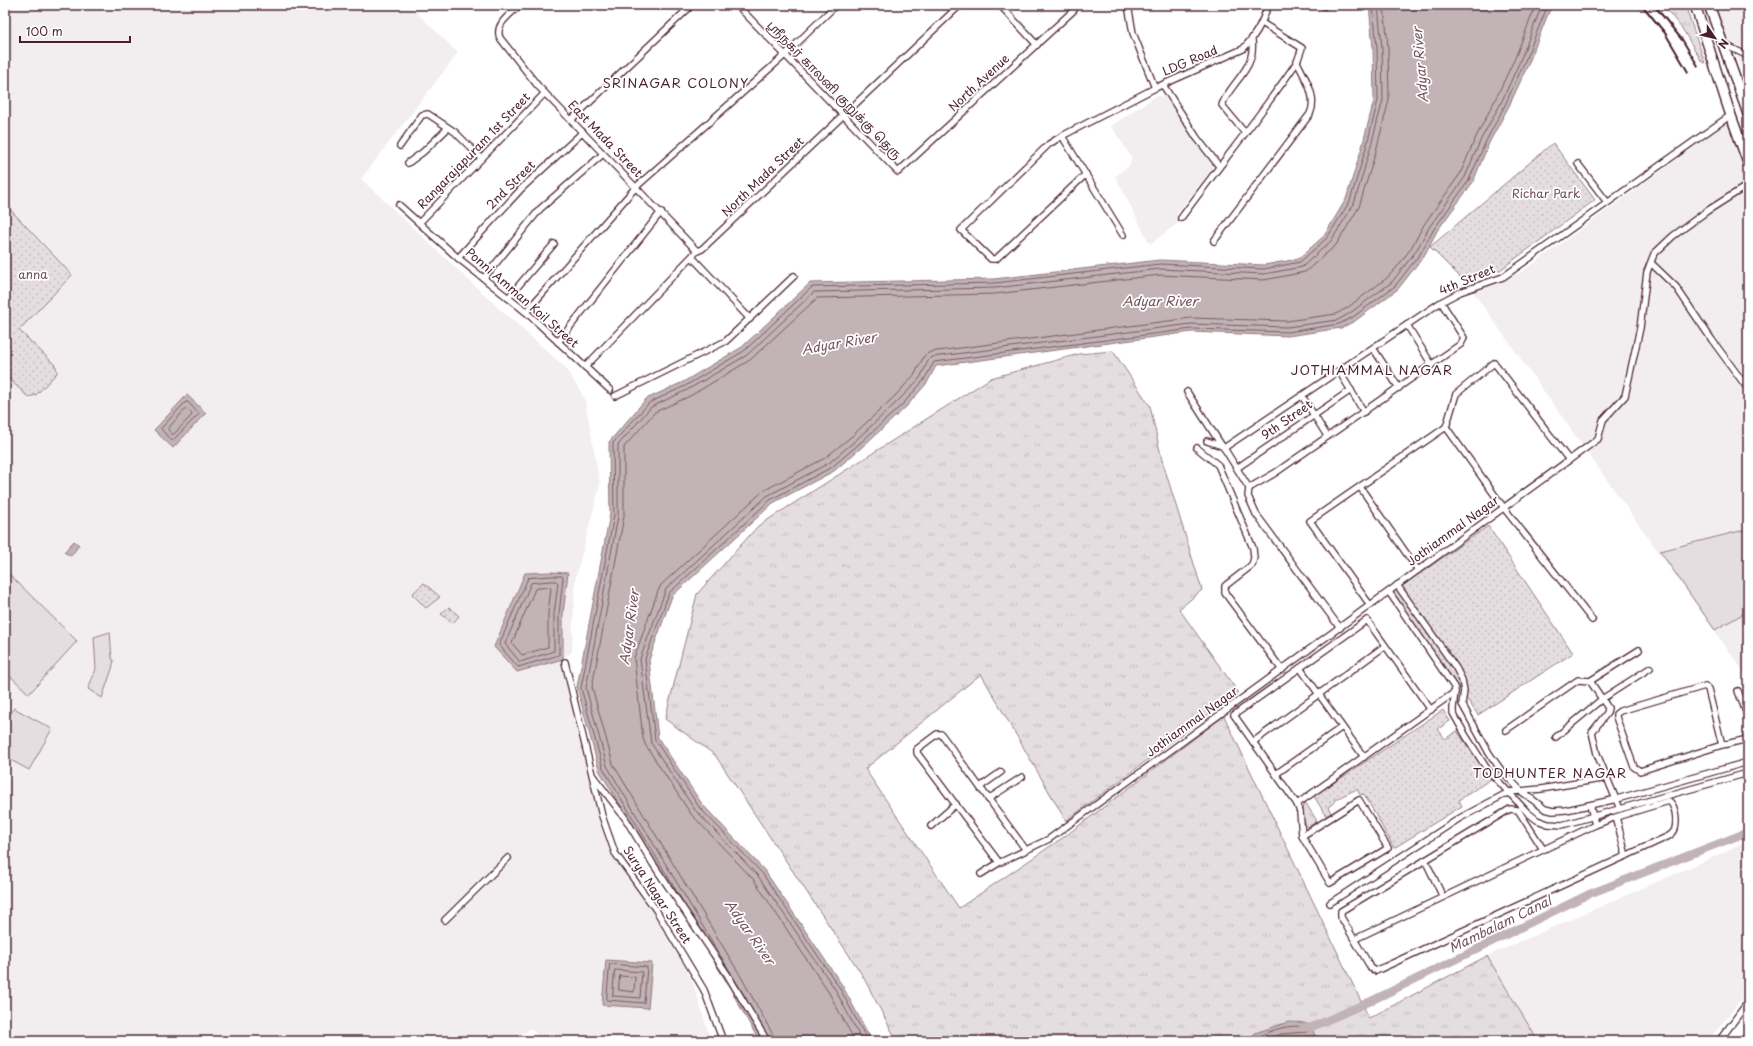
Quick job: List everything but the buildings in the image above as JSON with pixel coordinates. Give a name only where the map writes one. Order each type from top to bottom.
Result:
[{"type":"main road","points":[[1695,5],[1748,163]]},
{"type":"main road","points":[[1709,5],[1748,114]]},
{"type":"street","name":"East Mada Street","points":[[520,5],[501,23],[498,34],[500,38],[545,93],[697,251]]},
{"type":"street","points":[[571,120],[692,5]]},
{"type":"street","name":"ஸ்ரீநகர் காலனி குறுக்கு தெரு","points":[[737,5],[898,172]]},
{"type":"street","points":[[526,312],[636,187],[784,55],[836,5]]},
{"type":"street","name":"North Mada Street","points":[[585,367],[697,251],[702,249],[742,213],[960,5]]},
{"type":"street","points":[[1000,5],[1037,44]]},
{"type":"street","name":"LDG Road","points":[[1128,5],[1133,33],[1155,88],[1243,49],[1252,40],[1262,23],[1268,5]]},
{"type":"street","name":"North Avenue","points":[[898,172],[1074,10]]},
{"type":"street","points":[[1181,218],[1219,166],[1267,105],[1297,62],[1302,48],[1262,23]]},
{"type":"street","points":[[1245,133],[1222,105],[1250,63],[1253,49],[1252,40]]},
{"type":"street","points":[[1723,44],[1748,56]]},
{"type":"street","points":[[1214,241],[1313,108],[1312,95],[1297,62]]},
{"type":"street","points":[[1162,85],[1197,138],[1219,166]]},
{"type":"street","points":[[1086,174],[996,259],[991,259],[961,230],[1049,144],[1155,88]]},
{"type":"street","name":"Rangarajapuram 1st Street","points":[[419,223],[545,93]]},
{"type":"street","points":[[400,146],[425,113],[448,128],[481,158]]},
{"type":"street","name":"4th Street","points":[[1223,447],[1302,396],[1441,302],[1460,292],[1503,277],[1731,115]]},
{"type":"street","points":[[408,163],[423,152],[448,128]]},
{"type":"street","name":"2nd Street","points":[[458,258],[522,188],[584,132]]},
{"type":"street","points":[[1062,136],[1123,235]]},
{"type":"street","points":[[484,278],[540,209],[603,154]]},
{"type":"street","points":[[1578,164],[1607,202]]},
{"type":"street","name":"Jothiammal Nagar","points":[[981,874],[1000,862],[1049,839],[1068,826],[1598,439],[1603,420],[1625,396],[1640,328],[1647,272],[1654,254],[1707,210],[1748,185]]},
{"type":"street","name":"Ponni Amman Koil Street","points":[[399,205],[458,258],[526,312],[610,390]]},
{"type":"street","points":[[558,342],[661,212]]},
{"type":"street","points":[[508,298],[554,244]]},
{"type":"street","points":[[692,257],[750,319]]},
{"type":"street","points":[[1651,263],[1676,287],[1748,389]]},
{"type":"street","points":[[615,396],[726,341],[794,276]]},
{"type":"street","points":[[1340,628],[1256,514],[1248,496],[1250,488],[1275,473],[1462,344],[1464,340],[1441,302]]},
{"type":"street","points":[[1407,325],[1432,365]]},
{"type":"street","points":[[1372,348],[1399,388]]},
{"type":"street","points":[[1370,605],[1310,521],[1446,427],[1456,394],[1494,363],[1569,460]]},
{"type":"street","points":[[1339,371],[1364,412]]},
{"type":"street","name":"9th Street","points":[[1237,468],[1351,390]]},
{"type":"street","points":[[1187,392],[1250,488]]},
{"type":"street","points":[[1302,396],[1327,436]]},
{"type":"street","points":[[1446,427],[1504,508],[1592,620]]},
{"type":"street","points":[[1207,441],[1223,447]]},
{"type":"street","points":[[1197,448],[1218,465],[1253,548],[1254,558],[1252,565],[1231,580],[1225,586],[1224,590],[1282,670]]},
{"type":"street","points":[[1360,487],[1418,570]]},
{"type":"street","points":[[1397,585],[1456,668],[1462,680],[1464,691],[1462,704],[1489,753],[1501,770],[1521,791],[1537,804],[1553,811],[1566,810],[1617,800],[1748,762]]},
{"type":"street","points":[[1388,592],[1450,681],[1455,692],[1453,708],[1454,713],[1466,736],[1484,764],[1527,812],[1537,820],[1548,824],[1562,825],[1748,773]]},
{"type":"street","points":[[1302,836],[1359,800],[1388,848],[1330,883],[1302,836],[1300,812],[1297,804],[1234,715],[1367,620],[1431,710]]},
{"type":"street","points":[[1253,742],[1386,646]]},
{"type":"street","points":[[1506,730],[1578,680],[1590,681],[1639,650]]},
{"type":"street","name":"Surya Nagar Street","points":[[565,662],[591,774],[602,816],[615,853],[656,910],[704,990],[723,1041]]},
{"type":"street","points":[[1300,668],[1364,757]]},
{"type":"street","points":[[1556,737],[1602,699],[1650,668]]},
{"type":"street","points":[[1590,681],[1608,708],[1608,713],[1592,732],[1597,754],[1620,809]]},
{"type":"street","points":[[1722,745],[1708,689],[1705,686],[1620,711],[1616,714],[1634,767],[1640,771],[1722,745],[1748,739]]},
{"type":"street","points":[[1738,691],[1748,717]]},
{"type":"street","points":[[1297,804],[1455,692]]},
{"type":"street","points":[[1453,708],[1462,704]]},
{"type":"street","points":[[1276,774],[1342,727]]},
{"type":"street","points":[[1000,862],[916,752],[917,749],[937,734],[940,733],[942,735],[1026,850]]},
{"type":"street","points":[[980,787],[1001,772]]},
{"type":"street","points":[[591,774],[625,818],[653,864],[727,974],[767,1041]]},
{"type":"street","points":[[1701,776],[1705,786]]},
{"type":"street","points":[[988,799],[1022,777]]},
{"type":"street","points":[[1330,903],[1460,818],[1509,792],[1541,789],[1606,778]]},
{"type":"street","points":[[1355,939],[1595,825],[1669,801],[1674,808],[1676,828],[1673,833],[1376,971],[1371,968],[1341,917],[1341,911],[1510,809],[1518,810],[1543,849]]},
{"type":"street","points":[[930,826],[956,804]]},
{"type":"street","points":[[1590,805],[1595,825]]},
{"type":"street","points":[[1616,817],[1626,856]]},
{"type":"street","points":[[445,920],[508,858]]},
{"type":"street","points":[[1425,860],[1443,897]]},
{"type":"street","points":[[1719,1041],[1748,1002]]},
{"type":"shaded area","points":[[5,5],[409,5],[458,53],[361,179],[492,302],[566,368],[585,399],[600,485],[575,580],[572,652],[562,658],[598,817],[610,854],[658,915],[693,983],[711,1041],[540,1041],[531,1028],[513,1041],[5,1041]]},
{"type":"shaded area","points":[[1713,5],[1748,5],[1748,52],[1724,43]]},
{"type":"shaded area","points":[[1741,56],[1748,59],[1748,86],[1737,58]]},
{"type":"shaded area","points":[[1156,96],[1164,96],[1215,166],[1177,213],[1178,223],[1150,244],[1115,176],[1129,166],[1132,158],[1111,126]]},
{"type":"shaded area","points":[[1731,120],[1744,167],[1748,172],[1748,678],[1471,289],[1522,272]]},
{"type":"shaded area","points":[[1748,842],[1748,991],[1708,1041],[1538,1041],[1487,956]]},
{"type":"green space","points":[[1663,5],[1685,5],[1705,63],[1702,62],[1683,30]]},
{"type":"green space","name":"Richar Park","points":[[1553,143],[1595,200],[1500,270],[1463,280],[1430,247]]},
{"type":"green space","name":"anna","points":[[5,204],[72,275],[19,330],[55,365],[57,370],[57,373],[36,395],[28,397],[5,375]]},
{"type":"green space","points":[[1113,351],[1150,406],[1162,460],[1202,590],[1179,609],[1238,692],[1066,821],[981,674],[865,769],[959,908],[1064,837],[1224,716],[1369,1018],[1487,956],[1538,1041],[897,1041],[861,973],[715,755],[665,719],[697,594],[758,526],[991,378],[1079,354]]},
{"type":"green space","points":[[1488,526],[1573,653],[1478,715],[1392,593]]},
{"type":"green space","points":[[1748,529],[1748,611],[1715,630],[1660,551]]},
{"type":"green space","points":[[5,570],[77,641],[29,694],[5,671]]},
{"type":"green space","points":[[424,583],[440,597],[426,608],[412,594]]},
{"type":"green space","points":[[449,607],[459,616],[453,623],[441,614]]},
{"type":"green space","points":[[110,632],[112,659],[114,660],[102,698],[88,689],[96,669],[94,637]]},
{"type":"green space","points":[[14,708],[52,729],[29,770],[5,757],[5,724]]},
{"type":"green space","points":[[1443,710],[1450,721],[1438,729],[1445,739],[1457,731],[1491,779],[1459,800],[1462,806],[1394,848],[1364,794],[1360,795],[1357,789],[1334,800],[1335,802],[1328,807],[1331,813],[1326,816],[1314,796]]},
{"type":"green space","points":[[1305,802],[1317,821],[1308,827],[1303,815]]},
{"type":"water","name":"Adyar River","points":[[1369,5],[1552,5],[1528,65],[1509,106],[1489,143],[1473,182],[1437,231],[1424,256],[1398,289],[1355,321],[1341,328],[1288,336],[1192,332],[936,366],[927,383],[906,407],[862,447],[834,471],[773,503],[672,596],[649,660],[658,738],[702,804],[765,871],[842,985],[872,1041],[759,1041],[727,983],[599,770],[577,687],[610,514],[609,442],[646,399],[683,382],[742,347],[810,283],[994,279],[1160,260],[1264,265],[1298,259],[1324,236],[1346,199],[1362,147],[1374,100],[1373,48]]},
{"type":"water","points":[[187,395],[206,413],[173,448],[154,430]]},
{"type":"water","points":[[74,541],[79,545],[71,556],[64,552]]},
{"type":"water","points":[[525,573],[568,573],[563,614],[563,659],[517,672],[494,647]]},
{"type":"water","points":[[606,960],[652,963],[648,1008],[602,1005]]},
{"type":"water","points":[[1288,1022],[1305,1023],[1311,1027],[1315,1036],[1247,1041],[1255,1033]]},
{"type":"waterway","name":"Mambalam Canal","points":[[1303,1028],[1312,1027],[1371,1001],[1589,894],[1748,832]]},
{"type":"railway","points":[[1642,5],[1665,33],[1688,72]]},
{"type":"railway","points":[[1654,5],[1683,41],[1698,66]]},
{"type":"district","name":"SRINAGAR COLONY","points":[[676,83]]},
{"type":"district","name":"JOTHIAMMAL NAGAR","points":[[1372,370]]},
{"type":"district","name":"TODHUNTER NAGAR","points":[[1550,773]]}]
